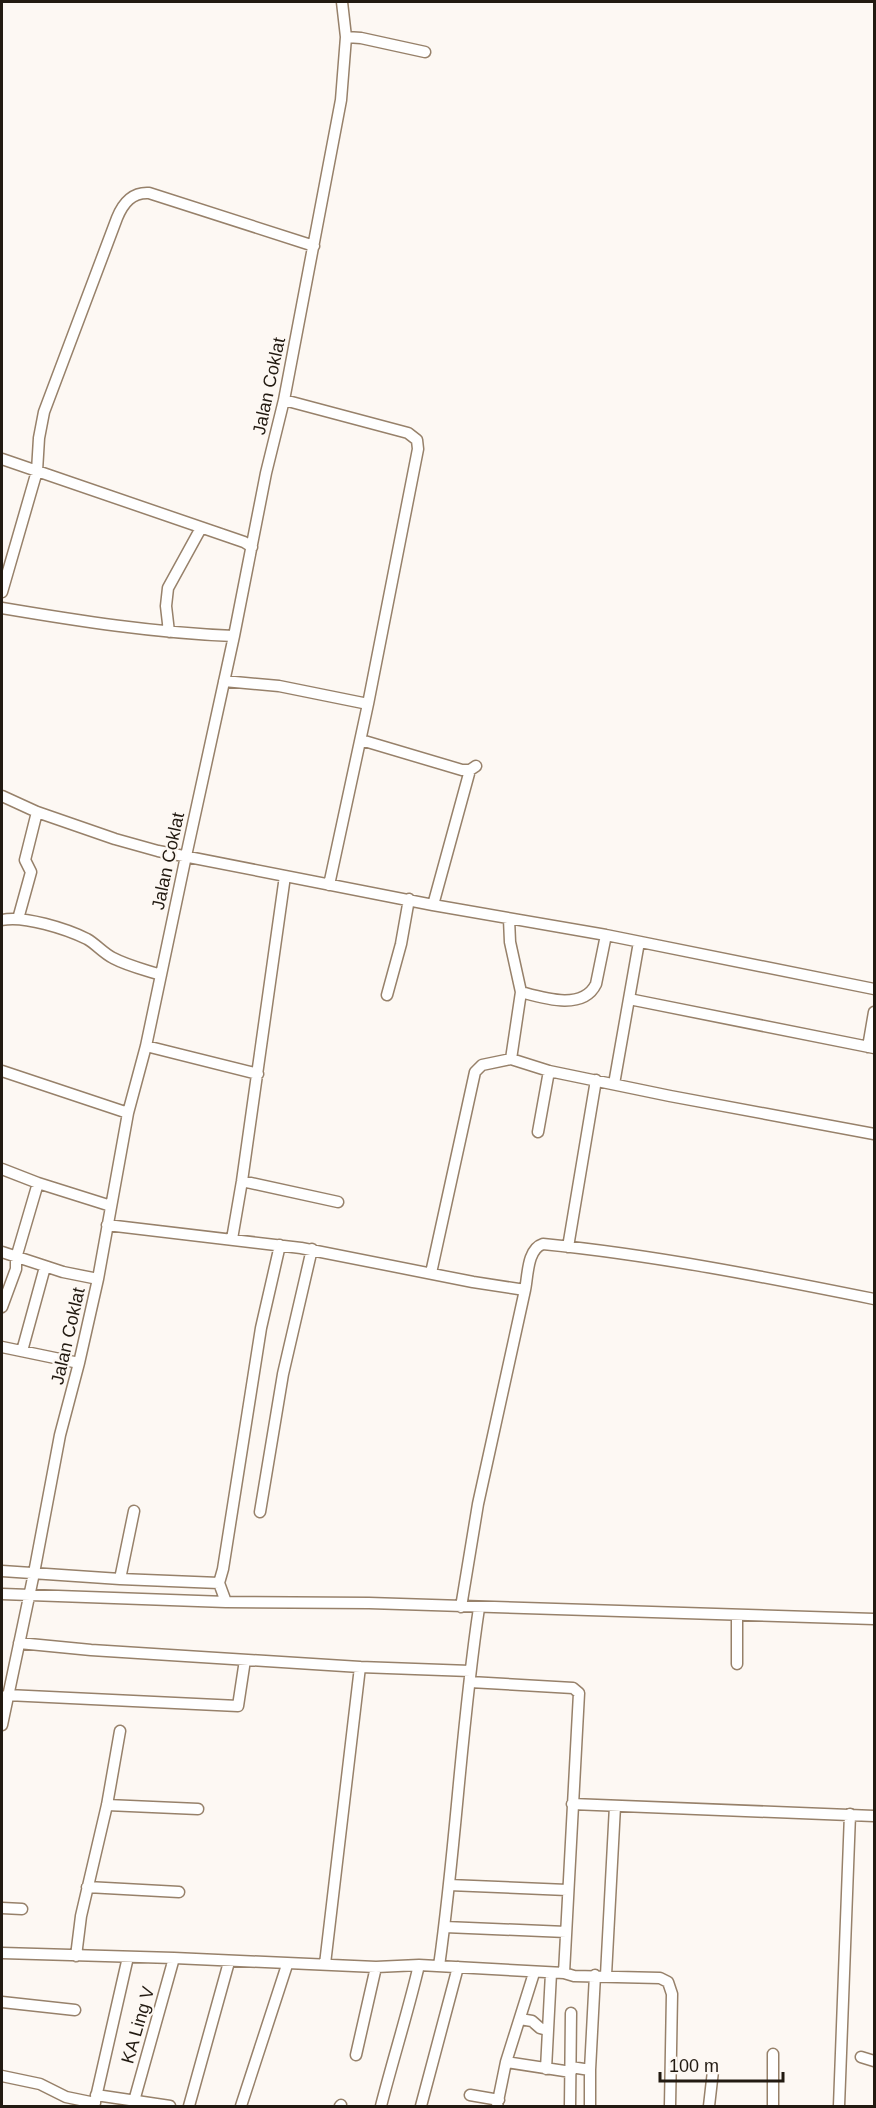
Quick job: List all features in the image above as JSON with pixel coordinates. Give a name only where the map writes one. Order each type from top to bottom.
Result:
[{"type":"street","name":"Jalan Coklat","points":[[2,1725],[60,1435],[98,1279],[128,1113],[146,1046],[234,636],[266,473],[284,400],[341,100],[346,37],[342,2]]},
{"type":"street","points":[[346,37],[361,38],[425,52]]},
{"type":"street","points":[[2,592],[37,471],[40,430],[44,412],[117,218],[126,201],[136,194],[149,193],[314,246]]},
{"type":"street","points":[[284,400],[408,433],[417,440],[418,449],[361,740],[329,885]]},
{"type":"street","points":[[2,459],[244,542],[252,547]]},
{"type":"street","points":[[169,632],[166,606],[168,588],[201,528]]},
{"type":"street","points":[[2,608],[169,632],[234,636]]},
{"type":"street","points":[[224,681],[279,686],[368,704]]},
{"type":"street","points":[[361,740],[462,770],[473,768],[433,905]]},
{"type":"street","points":[[2,796],[37,812],[133,845],[433,905],[606,935],[874,989]]},
{"type":"street","points":[[18,920],[31,872],[25,860],[37,812]]},
{"type":"street","points":[[232,1239],[258,1074],[285,876]]},
{"type":"street","points":[[387,995],[401,944],[409,899]]},
{"type":"street","points":[[509,919],[510,942],[521,992],[511,1059]]},
{"type":"street","points":[[2,920],[34,922],[81,937],[111,958],[161,975]]},
{"type":"street","points":[[521,992],[571,1001],[580,999],[593,990],[596,984],[606,935]]},
{"type":"street","points":[[614,1084],[639,942]]},
{"type":"street","points":[[629,999],[871,1047],[874,1012]]},
{"type":"street","points":[[146,1046],[258,1074]]},
{"type":"street","points":[[431,1273],[475,1072],[483,1065],[511,1059],[549,1071],[874,1134]]},
{"type":"street","points":[[2,1071],[128,1113]]},
{"type":"street","points":[[538,1132],[549,1071]]},
{"type":"street","points":[[568,1247],[596,1080]]},
{"type":"street","points":[[2,1169],[37,1187],[111,1206]]},
{"type":"street","points":[[242,1181],[338,1202]]},
{"type":"street","points":[[2,1307],[16,1269],[16,1258],[37,1187]]},
{"type":"street","points":[[107,1225],[280,1245],[525,1290]]},
{"type":"street","points":[[226,1602],[219,1583],[240,1468],[261,1328],[280,1245]]},
{"type":"street","points":[[461,1607],[478,1504],[531,1256],[538,1245],[594,1249],[802,1284],[874,1299]]},
{"type":"street","points":[[260,1512],[283,1374],[312,1250]]},
{"type":"street","points":[[2,1252],[45,1267],[98,1279]]},
{"type":"street","points":[[22,1351],[45,1267]]},
{"type":"street","points":[[2,1347],[79,1364]]},
{"type":"street","points":[[120,1579],[134,1511]]},
{"type":"street","points":[[2,1570],[120,1579],[219,1583]]},
{"type":"street","points":[[2,1594],[874,1619]]},
{"type":"street","points":[[439,1966],[445,1927],[465,1717],[479,1608]]},
{"type":"street","points":[[737,1616],[737,1664]]},
{"type":"street","points":[[19,1643],[470,1676],[578,1690],[564,1973]]},
{"type":"street","points":[[7,1695],[238,1706],[245,1659]]},
{"type":"street","points":[[325,1964],[360,1667]]},
{"type":"street","points":[[76,1956],[81,1916],[107,1804],[120,1731]]},
{"type":"street","points":[[107,1804],[198,1809]]},
{"type":"street","points":[[572,1804],[874,1815]]},
{"type":"street","points":[[590,2106],[590,2070],[615,1806]]},
{"type":"street","points":[[839,2106],[850,1814]]},
{"type":"street","points":[[449,1885],[567,1890]]},
{"type":"street","points":[[87,1887],[179,1892]]},
{"type":"street","points":[[2,1908],[22,1909]]},
{"type":"street","points":[[445,1927],[566,1932]]},
{"type":"street","points":[[2,1953],[174,1958],[287,1965],[325,1964],[376,1967],[418,1965],[564,1973],[574,1976],[660,1978],[669,1985],[672,2005],[670,2106]]},
{"type":"street","points":[[95,2101],[128,1957]]},
{"type":"street","name":"KA Ling V","points":[[134,2101],[174,1958]]},
{"type":"street","points":[[189,2106],[229,1962]]},
{"type":"street","points":[[241,2106],[287,1965]]},
{"type":"street","points":[[381,2106],[402,2024],[409,2007],[418,1965]]},
{"type":"street","points":[[356,2055],[376,1967]]},
{"type":"street","points":[[421,2106],[458,1967]]},
{"type":"street","points":[[470,2095],[501,2104],[506,2062],[534,1973]]},
{"type":"street","points":[[546,2069],[546,2030],[551,1973]]},
{"type":"street","points":[[2,2002],[75,2010]]},
{"type":"street","points":[[570,2106],[571,2013]]},
{"type":"street","points":[[520,2019],[532,2021],[546,2030]]},
{"type":"street","points":[[773,2054],[773,2106]]},
{"type":"street","points":[[861,2057],[874,2061]]},
{"type":"street","points":[[506,2062],[546,2069],[589,2068],[590,2070]]},
{"type":"street","points":[[709,2106],[712,2071]]},
{"type":"street","points":[[2,2076],[40,2084],[66,2097],[95,2101],[134,2101],[146,2105],[170,2106]]}]
